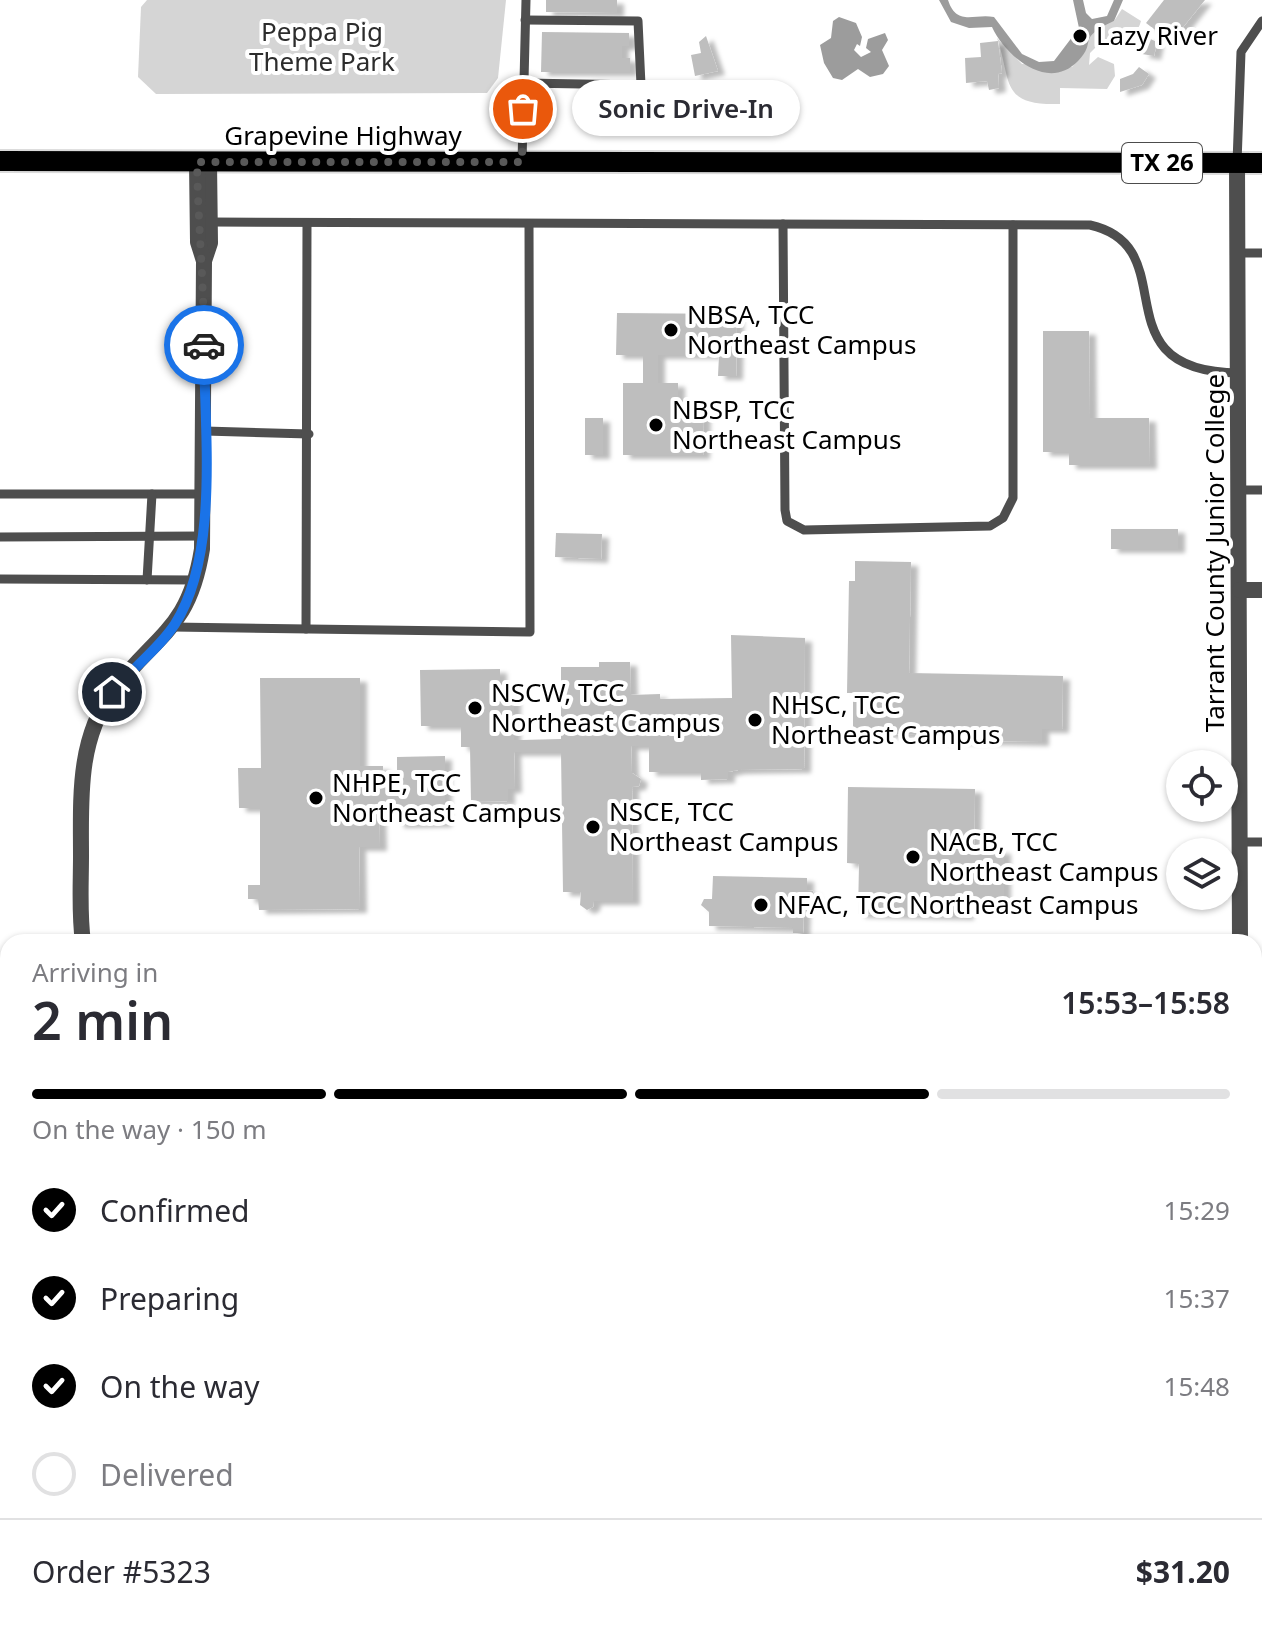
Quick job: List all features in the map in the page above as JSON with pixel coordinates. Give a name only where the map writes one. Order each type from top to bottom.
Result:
[{"type":"main road","name":"Grapevine Highway","points":[[0,161],[1262,163]]},
{"type":"street","points":[[203,162],[211,222],[210,243],[204,261]]},
{"type":"street","points":[[83,934],[81,779],[88,744],[112,692],[173,627],[196,580],[204,536],[204,261],[198,242],[203,162]]},
{"type":"street","name":"Tarrant County Junior College","points":[[1237,163],[1240,934]]},
{"type":"street","points":[[1240,590],[1262,590]]},
{"type":"lane","points":[[522,162],[526,0]]},
{"type":"lane","points":[[524,83],[641,85],[638,21],[525,20]]},
{"type":"lane","points":[[1237,163],[1241,52],[1262,21]]},
{"type":"lane","points":[[211,222],[1090,225],[1116,235],[1135,258],[1154,331],[1170,357],[1199,371],[1239,373]]},
{"type":"lane","points":[[306,629],[309,434],[307,223]]},
{"type":"lane","points":[[173,627],[530,632],[529,224]]},
{"type":"lane","points":[[783,224],[785,510],[787,521],[804,530],[990,526],[1003,518],[1013,498],[1013,225]]},
{"type":"lane","points":[[1238,253],[1262,253]]},
{"type":"lane","points":[[205,431],[309,434]]},
{"type":"lane","points":[[1240,490],[1262,490]]},
{"type":"lane","points":[[0,494],[204,494]]},
{"type":"lane","points":[[147,580],[152,494]]},
{"type":"lane","points":[[0,537],[204,536]]},
{"type":"lane","points":[[0,579],[196,580]]},
{"type":"lane","points":[[1240,842],[1262,842]]},
{"type":"green space","name":"Peppa Pig Theme Park","points":[[147,0],[506,0],[498,78],[487,93],[156,94],[138,77],[141,7]]},
{"type":"green space","points":[[1122,9],[1141,21],[1135,33],[1127,38],[1103,40],[1090,53],[1089,65],[1098,57],[1114,64],[1115,76],[1107,89],[1060,88],[1060,104],[1040,104],[1027,101],[1011,88],[997,38],[1022,64],[1072,67],[1082,55],[1092,32],[1114,21]]},
{"type":"shaded area","name":"Lazy River","points":[[939,0],[948,0],[961,16],[994,17],[1022,54],[1039,62],[1054,61],[1079,28],[1073,0],[1083,0],[1086,13],[1092,19],[1107,16],[1114,0],[1123,0],[1114,21],[1091,36],[1087,49],[1078,61],[1066,70],[1053,73],[1041,72],[1017,58],[992,27],[969,28],[951,22]]},
{"type":"shaded area","points":[[839,17],[856,23],[862,37],[860,46],[857,44],[854,50],[861,57],[871,52],[866,48],[868,39],[885,33],[888,40],[882,50],[889,66],[883,74],[870,77],[858,69],[842,80],[833,78],[824,63],[820,45],[831,38],[833,21]]},
{"type":"building","points":[[546,0],[617,0],[617,13],[546,12]]},
{"type":"building","points":[[1164,0],[1205,0],[1171,42],[1146,23]]},
{"type":"building","points":[[542,32],[629,33],[629,46],[622,46],[622,58],[630,58],[630,72],[541,72]]},
{"type":"building","points":[[706,36],[718,71],[695,76],[691,55],[701,53],[699,42]]},
{"type":"building","points":[[1146,37],[1157,42],[1154,56],[1142,54]]},
{"type":"building","points":[[998,41],[1002,73],[998,74],[999,88],[989,90],[987,81],[966,83],[965,58],[981,57],[980,43]]},
{"type":"building","points":[[1139,67],[1149,74],[1142,85],[1120,92],[1120,79],[1133,74]]},
{"type":"building","points":[[617,313],[737,314],[736,376],[718,376],[719,355],[658,355],[658,383],[678,383],[678,409],[704,409],[703,455],[623,455],[623,383],[643,383],[643,355],[616,355]]},
{"type":"building","points":[[1043,331],[1089,331],[1090,418],[1149,418],[1150,465],[1069,465],[1069,452],[1043,452]]},
{"type":"building","points":[[585,418],[603,418],[603,455],[585,455]]},
{"type":"building","points":[[1111,529],[1178,529],[1178,549],[1111,549]]},
{"type":"building","points":[[556,533],[602,534],[601,559],[555,557]]},
{"type":"building","points":[[855,561],[911,562],[909,673],[1063,676],[1062,729],[1042,729],[1042,742],[926,740],[926,735],[853,733],[853,693],[847,693],[849,581],[855,581]]},
{"type":"building","points":[[731,635],[805,638],[804,769],[738,770],[728,772],[728,779],[701,780],[701,772],[649,772],[649,746],[631,746],[632,773],[641,779],[639,786],[632,787],[633,901],[594,901],[593,907],[587,910],[580,905],[581,892],[563,892],[561,752],[514,752],[515,789],[508,789],[508,801],[471,802],[470,747],[461,747],[461,726],[421,726],[420,670],[500,669],[500,694],[514,694],[514,740],[561,739],[561,667],[599,667],[599,662],[630,662],[631,695],[660,694],[660,699],[732,698]]},
{"type":"building","points":[[260,678],[360,678],[360,766],[383,766],[383,781],[397,781],[397,757],[445,756],[445,823],[397,824],[397,805],[379,805],[380,847],[359,847],[360,909],[259,910],[258,899],[248,899],[248,885],[260,885],[260,808],[239,808],[238,768],[261,768]]},
{"type":"building","points":[[848,787],[975,789],[974,849],[1004,850],[1004,909],[967,908],[967,916],[858,914],[859,864],[847,863]]},
{"type":"building","points":[[713,876],[807,878],[807,890],[813,891],[815,899],[810,904],[804,904],[803,933],[793,933],[793,928],[709,926],[709,912],[701,905],[704,899],[712,899]]},
{"type":"way so far","points":[[204,345],[204,261],[198,242],[197,162],[522,162],[523,109]]},
{"type":"place","name":"Lazy River","points":[[1080,36]]},
{"type":"place","name":"Sonic Drive-In","points":[[523,109]]},
{"type":"place","name":"NBSA, TCC Northeast Campus","points":[[671,330]]},
{"type":"place","name":"NBSP, TCC Northeast Campus","points":[[656,425]]},
{"type":"place","name":"NSCW, TCC Northeast Campus","points":[[475,708]]},
{"type":"place","name":"NHSC, TCC Northeast Campus","points":[[755,720]]},
{"type":"place","name":"NHPE, TCC Northeast Campus","points":[[316,798]]},
{"type":"place","name":"NSCE, TCC Northeast Campus","points":[[593,827]]},
{"type":"place","name":"NACB, TCC Northeast Campus","points":[[913,857]]},
{"type":"place","name":"NFAC, TCC Northeast Campus","points":[[761,905]]},
{"type":"route","points":[[112,692],[173,627],[190,597],[199,569],[204,536],[204,345]]}]
